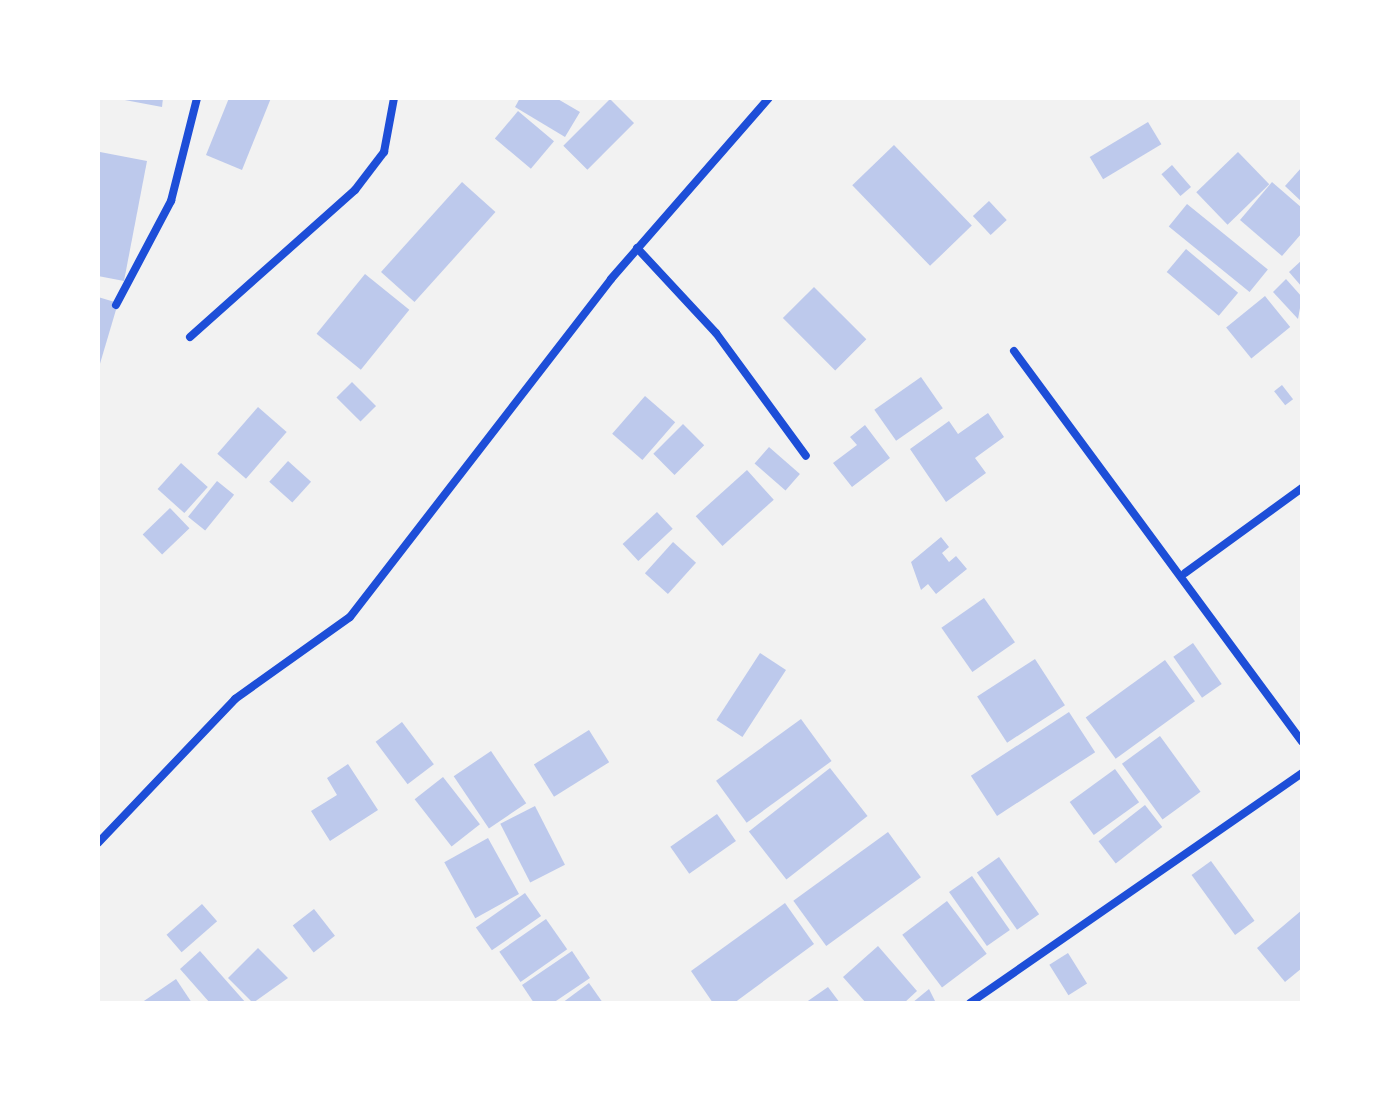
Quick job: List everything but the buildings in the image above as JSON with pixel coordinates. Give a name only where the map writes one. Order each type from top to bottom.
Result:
[{"type":"street","points":[[116,305],[171,201],[197,98]]},
{"type":"street","points":[[190,337],[355,190],[384,152],[394,98]]},
{"type":"street","points":[[98,843],[235,699],[350,617],[637,248],[769,98]]},
{"type":"street","points":[[637,248],[716,333],[806,456]]},
{"type":"street","points":[[1014,351],[1185,573],[1302,741]]},
{"type":"street","points":[[1185,573],[1302,488]]},
{"type":"street","points":[[970,1003],[1302,773]]}]
